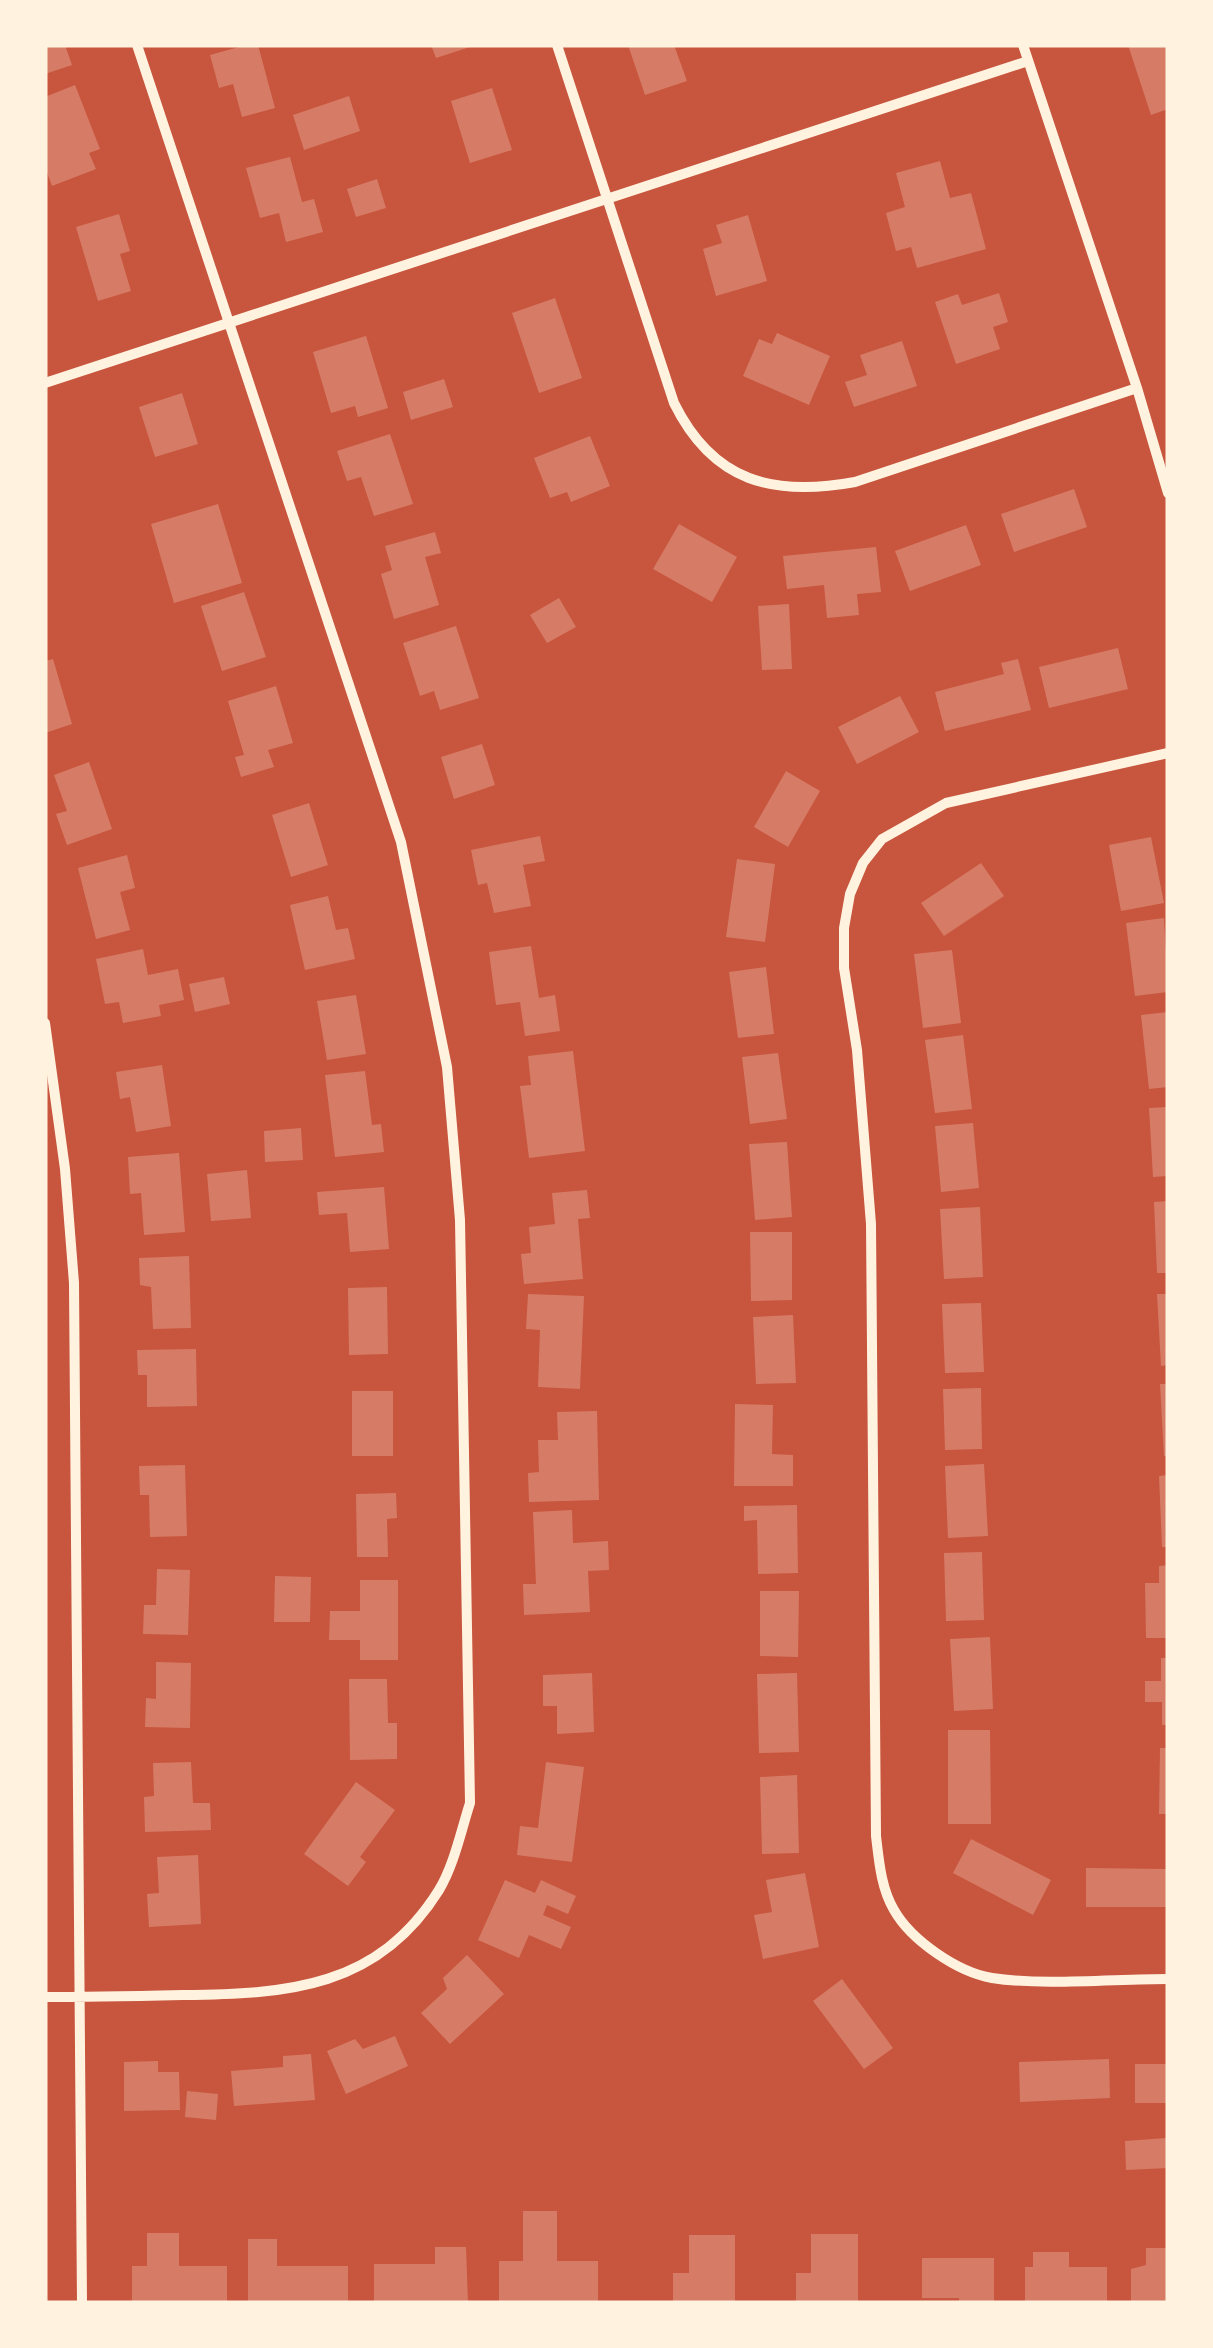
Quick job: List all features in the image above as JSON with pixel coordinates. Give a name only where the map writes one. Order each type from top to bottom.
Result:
[{"type":"street","points":[[45,1997],[262,1994],[309,1986],[352,1972],[390,1946],[440,1889],[470,1803],[460,1220],[446,1067],[402,842],[137,45]]},
{"type":"street","points":[[557,45],[674,403],[686,428],[706,453],[732,473],[768,484],[812,490],[855,482],[1137,388]]},
{"type":"street","points":[[1023,45],[1168,493]]},
{"type":"street","points":[[45,384],[1028,60]]},
{"type":"street","points":[[1168,753],[946,803],[908,822],[882,838],[863,864],[850,894],[844,948],[857,1050],[871,1224],[876,1836],[882,1878],[893,1908],[914,1938],[989,1978],[1168,1979]]},
{"type":"street","points":[[45,1022],[74,1283],[82,2303]]},
{"type":"building","points":[[45,45],[65,45],[72,65],[45,74]]},
{"type":"building","points":[[258,45],[275,108],[242,117],[233,84],[219,88],[210,55]]},
{"type":"building","points":[[431,45],[473,45],[473,46],[436,58]]},
{"type":"building","points":[[628,45],[674,45],[687,81],[645,95]]},
{"type":"building","points":[[1128,45],[1168,45],[1168,109],[1151,115]]},
{"type":"building","points":[[75,85],[100,149],[89,153],[96,169],[52,186],[45,167],[45,97]]},
{"type":"building","points":[[492,88],[512,150],[470,163],[451,101]]},
{"type":"building","points":[[349,96],[360,131],[304,150],[293,115]]},
{"type":"building","points":[[290,157],[302,202],[314,199],[323,232],[286,242],[279,213],[260,218],[246,168]]},
{"type":"building","points":[[940,161],[950,198],[971,193],[986,249],[917,268],[911,247],[896,251],[886,213],[905,207],[896,173]]},
{"type":"building","points":[[377,179],[386,208],[356,217],[347,189]]},
{"type":"building","points":[[119,214],[130,251],[120,254],[131,291],[98,301],[76,227]]},
{"type":"building","points":[[748,215],[767,281],[716,296],[703,249],[722,243],[716,225]]},
{"type":"building","points":[[999,293],[1008,322],[993,327],[1000,349],[956,364],[935,302],[958,294],[962,305]]},
{"type":"building","points":[[555,298],[582,378],[539,393],[512,313]]},
{"type":"building","points":[[777,333],[830,356],[809,405],[743,376],[759,339],[772,344]]},
{"type":"building","points":[[366,336],[388,408],[358,417],[355,406],[331,413],[313,352]]},
{"type":"building","points":[[902,341],[917,386],[854,407],[845,382],[867,375],[860,355]]},
{"type":"building","points":[[444,379],[453,407],[411,420],[403,392]]},
{"type":"building","points":[[182,393],[198,444],[155,457],[139,407]]},
{"type":"building","points":[[390,434],[413,504],[374,516],[361,477],[347,481],[337,451]]},
{"type":"building","points":[[590,436],[610,486],[571,502],[567,492],[550,498],[534,458]]},
{"type":"building","points":[[1074,489],[1087,527],[1014,552],[1001,514]]},
{"type":"building","points":[[218,504],[242,583],[174,603],[151,524]]},
{"type":"building","points":[[679,524],[737,557],[712,602],[653,569]]},
{"type":"building","points":[[966,525],[981,565],[910,591],[895,551]]},
{"type":"building","points":[[435,532],[441,553],[425,557],[439,605],[394,619],[381,574],[392,570],[385,546]]},
{"type":"building","points":[[876,547],[881,592],[857,594],[859,615],[827,618],[824,585],[787,589],[783,556]]},
{"type":"building","points":[[244,592],[266,657],[222,671],[201,606]]},
{"type":"building","points":[[559,598],[576,627],[547,643],[530,615]]},
{"type":"building","points":[[789,604],[792,669],[762,670],[758,606]]},
{"type":"building","points":[[456,626],[479,698],[440,710],[434,691],[420,696],[403,643]]},
{"type":"building","points":[[1118,648],[1128,689],[1049,708],[1039,667]]},
{"type":"building","points":[[53,659],[72,724],[45,733],[45,661]]},
{"type":"building","points":[[1018,659],[1031,710],[945,731],[935,692],[1004,674],[1001,663]]},
{"type":"building","points":[[276,686],[293,743],[268,750],[274,767],[241,777],[235,757],[244,755],[228,701]]},
{"type":"building","points":[[900,696],[919,732],[857,764],[838,727]]},
{"type":"building","points":[[482,744],[495,785],[454,799],[441,757]]},
{"type":"building","points":[[89,762],[112,829],[67,845],[56,814],[67,811],[54,775]]},
{"type":"building","points":[[786,771],[820,791],[788,847],[754,827]]},
{"type":"building","points":[[309,803],[328,865],[291,877],[272,815]]},
{"type":"building","points":[[540,836],[545,861],[523,865],[531,906],[494,913],[487,883],[478,885],[471,850]]},
{"type":"building","points":[[1151,837],[1164,903],[1121,911],[1109,845]]},
{"type":"building","points":[[127,855],[135,888],[120,892],[130,930],[96,939],[78,868]]},
{"type":"building","points":[[737,859],[775,864],[765,942],[726,937]]},
{"type":"building","points":[[981,863],[1004,896],[944,936],[921,903]]},
{"type":"building","points":[[328,896],[336,930],[348,928],[355,959],[305,970],[290,905]]},
{"type":"building","points":[[1164,918],[1168,992],[1135,996],[1126,923]]},
{"type":"building","points":[[531,946],[539,998],[555,995],[560,1031],[525,1036],[520,1002],[496,1005],[489,952]]},
{"type":"building","points":[[143,949],[148,975],[178,969],[184,1000],[159,1005],[161,1016],[123,1023],[119,1002],[105,1004],[96,959]]},
{"type":"building","points":[[952,950],[961,1023],[923,1028],[914,954]]},
{"type":"building","points":[[766,967],[774,1034],[738,1038],[729,972]]},
{"type":"building","points":[[224,977],[230,1004],[195,1012],[189,984]]},
{"type":"building","points":[[356,995],[366,1054],[327,1060],[317,1001]]},
{"type":"building","points":[[1168,1012],[1168,1087],[1149,1089],[1141,1015]]},
{"type":"building","points":[[963,1035],[972,1109],[935,1113],[925,1040]]},
{"type":"building","points":[[573,1051],[585,1151],[529,1158],[520,1086],[531,1085],[528,1056]]},
{"type":"building","points":[[778,1053],[787,1119],[750,1124],[742,1057]]},
{"type":"building","points":[[162,1065],[171,1126],[136,1132],[130,1097],[120,1099],[116,1072]]},
{"type":"building","points":[[365,1071],[372,1125],[381,1124],[384,1152],[335,1157],[325,1075]]},
{"type":"building","points":[[1168,1107],[1168,1176],[1153,1177],[1149,1108]]},
{"type":"building","points":[[973,1123],[979,1188],[941,1192],[935,1126]]},
{"type":"building","points":[[301,1128],[303,1160],[265,1162],[264,1131]]},
{"type":"building","points":[[787,1142],[792,1217],[755,1220],[749,1144]]},
{"type":"building","points":[[179,1153],[185,1232],[144,1235],[141,1193],[130,1194],[128,1157]]},
{"type":"building","points":[[247,1170],[251,1218],[211,1221],[207,1174]]},
{"type":"building","points":[[384,1187],[389,1249],[350,1252],[347,1213],[319,1215],[317,1192]]},
{"type":"building","points":[[587,1190],[590,1218],[578,1219],[583,1279],[524,1284],[521,1254],[531,1253],[529,1227],[555,1224],[552,1193]]},
{"type":"building","points":[[1168,1201],[1168,1273],[1157,1273],[1154,1202]]},
{"type":"building","points":[[980,1207],[983,1277],[944,1279],[940,1209]]},
{"type":"building","points":[[750,1232],[792,1232],[792,1300],[751,1301]]},
{"type":"building","points":[[189,1256],[191,1328],[153,1329],[151,1287],[140,1285],[139,1258]]},
{"type":"building","points":[[387,1287],[388,1354],[349,1355],[348,1288]]},
{"type":"building","points":[[528,1294],[584,1296],[580,1389],[538,1387],[540,1330],[526,1329]]},
{"type":"building","points":[[1157,1294],[1168,1294],[1168,1365],[1161,1366]]},
{"type":"building","points":[[981,1303],[984,1372],[945,1373],[942,1304]]},
{"type":"building","points":[[793,1315],[796,1383],[756,1384],[753,1317]]},
{"type":"building","points":[[196,1349],[197,1406],[147,1407],[147,1375],[138,1375],[137,1350]]},
{"type":"building","points":[[1160,1384],[1168,1384],[1168,1456],[1164,1456]]},
{"type":"building","points":[[981,1388],[982,1449],[945,1450],[943,1389]]},
{"type":"building","points":[[352,1391],[393,1391],[393,1456],[352,1456]]},
{"type":"building","points":[[735,1404],[773,1405],[772,1454],[793,1455],[793,1486],[734,1486]]},
{"type":"building","points":[[597,1411],[599,1500],[529,1502],[528,1473],[539,1472],[538,1440],[558,1440],[557,1412]]},
{"type":"building","points":[[984,1464],[988,1536],[948,1538],[945,1466]]},
{"type":"building","points":[[185,1465],[187,1536],[150,1537],[149,1495],[140,1495],[139,1466]]},
{"type":"building","points":[[1168,1475],[1168,1547],[1162,1547],[1159,1476]]},
{"type":"building","points":[[396,1493],[397,1518],[387,1519],[388,1557],[357,1557],[356,1494]]},
{"type":"building","points":[[797,1505],[798,1573],[758,1574],[757,1520],[744,1521],[744,1506]]},
{"type":"building","points":[[572,1510],[573,1543],[608,1541],[609,1570],[588,1571],[590,1612],[524,1615],[523,1584],[536,1584],[533,1512]]},
{"type":"building","points":[[982,1552],[984,1620],[946,1621],[944,1553]]},
{"type":"building","points":[[1168,1565],[1168,1638],[1146,1638],[1145,1583],[1159,1583],[1159,1566]]},
{"type":"building","points":[[157,1569],[190,1570],[188,1635],[143,1634],[144,1605],[156,1605]]},
{"type":"building","points":[[275,1576],[311,1577],[310,1622],[274,1622]]},
{"type":"building","points":[[360,1580],[398,1580],[398,1660],[360,1660],[360,1640],[329,1640],[330,1611],[360,1611]]},
{"type":"building","points":[[760,1591],[799,1591],[798,1657],[760,1656]]},
{"type":"building","points":[[990,1637],[993,1709],[954,1711],[950,1639]]},
{"type":"building","points":[[1161,1658],[1168,1658],[1168,1725],[1162,1725],[1162,1702],[1145,1702],[1145,1681],[1161,1681]]},
{"type":"building","points":[[156,1662],[191,1663],[190,1728],[145,1727],[146,1698],[156,1699]]},
{"type":"building","points":[[592,1673],[594,1732],[557,1734],[557,1706],[543,1706],[543,1675]]},
{"type":"building","points":[[797,1673],[799,1752],[759,1753],[757,1674]]},
{"type":"building","points":[[349,1679],[387,1679],[388,1723],[397,1723],[397,1759],[350,1760]]},
{"type":"building","points":[[948,1730],[990,1730],[991,1824],[948,1824]]},
{"type":"building","points":[[1160,1748],[1168,1748],[1168,1814],[1159,1814]]},
{"type":"building","points":[[191,1762],[193,1803],[210,1803],[211,1830],[145,1832],[144,1797],[154,1796],[153,1763]]},
{"type":"building","points":[[546,1762],[584,1767],[572,1862],[517,1855],[520,1826],[538,1828]]},
{"type":"building","points":[[797,1775],[799,1853],[762,1854],[760,1777]]},
{"type":"building","points":[[356,1782],[395,1810],[360,1857],[366,1862],[348,1886],[304,1854]]},
{"type":"building","points":[[971,1839],[1051,1880],[1033,1915],[953,1873]]},
{"type":"building","points":[[198,1855],[201,1924],[149,1927],[147,1894],[159,1893],[157,1857]]},
{"type":"building","points":[[1086,1868],[1168,1869],[1168,1907],[1086,1907]]},
{"type":"building","points":[[805,1873],[819,1947],[763,1959],[754,1915],[772,1912],[766,1880]]},
{"type":"building","points":[[505,1880],[535,1893],[541,1880],[576,1896],[568,1914],[547,1905],[543,1915],[571,1927],[561,1949],[529,1935],[519,1958],[478,1940]]},
{"type":"building","points":[[467,1955],[504,1994],[450,2044],[421,2013],[447,1989],[443,1978]]},
{"type":"building","points":[[842,1979],[893,2048],[864,2069],[813,2001]]},
{"type":"building","points":[[395,2036],[408,2066],[346,2094],[327,2051],[355,2039],[363,2049]]},
{"type":"building","points":[[311,2054],[315,2100],[234,2106],[231,2071],[283,2067],[283,2056]]},
{"type":"building","points":[[1109,2059],[1110,2098],[1020,2102],[1019,2062]]},
{"type":"building","points":[[158,2061],[158,2072],[179,2072],[180,2110],[124,2111],[124,2062]]},
{"type":"building","points":[[1135,2064],[1168,2064],[1168,2103],[1135,2103]]},
{"type":"building","points":[[187,2091],[218,2094],[216,2120],[185,2117]]},
{"type":"building","points":[[1166,2138],[1168,2168],[1126,2170],[1125,2141]]},
{"type":"building","points":[[523,2211],[557,2211],[557,2261],[598,2261],[598,2302],[499,2302],[499,2261],[523,2261]]},
{"type":"building","points":[[147,2233],[179,2233],[179,2266],[227,2266],[227,2303],[132,2303],[132,2266],[147,2266]]},
{"type":"building","points":[[811,2234],[858,2234],[858,2301],[796,2303],[796,2273],[811,2273]]},
{"type":"building","points":[[689,2235],[735,2235],[735,2303],[673,2303],[673,2273],[689,2273]]},
{"type":"building","points":[[248,2239],[277,2239],[277,2266],[348,2266],[348,2303],[248,2303]]},
{"type":"building","points":[[435,2247],[466,2247],[468,2303],[374,2303],[374,2264],[435,2264]]},
{"type":"building","points":[[1146,2248],[1168,2248],[1168,2303],[1131,2303],[1131,2269],[1146,2265]]},
{"type":"building","points":[[1033,2252],[1069,2252],[1069,2267],[1107,2267],[1107,2303],[1025,2303],[1025,2267],[1033,2267]]},
{"type":"building","points":[[922,2258],[994,2258],[994,2303],[922,2298]]}]
